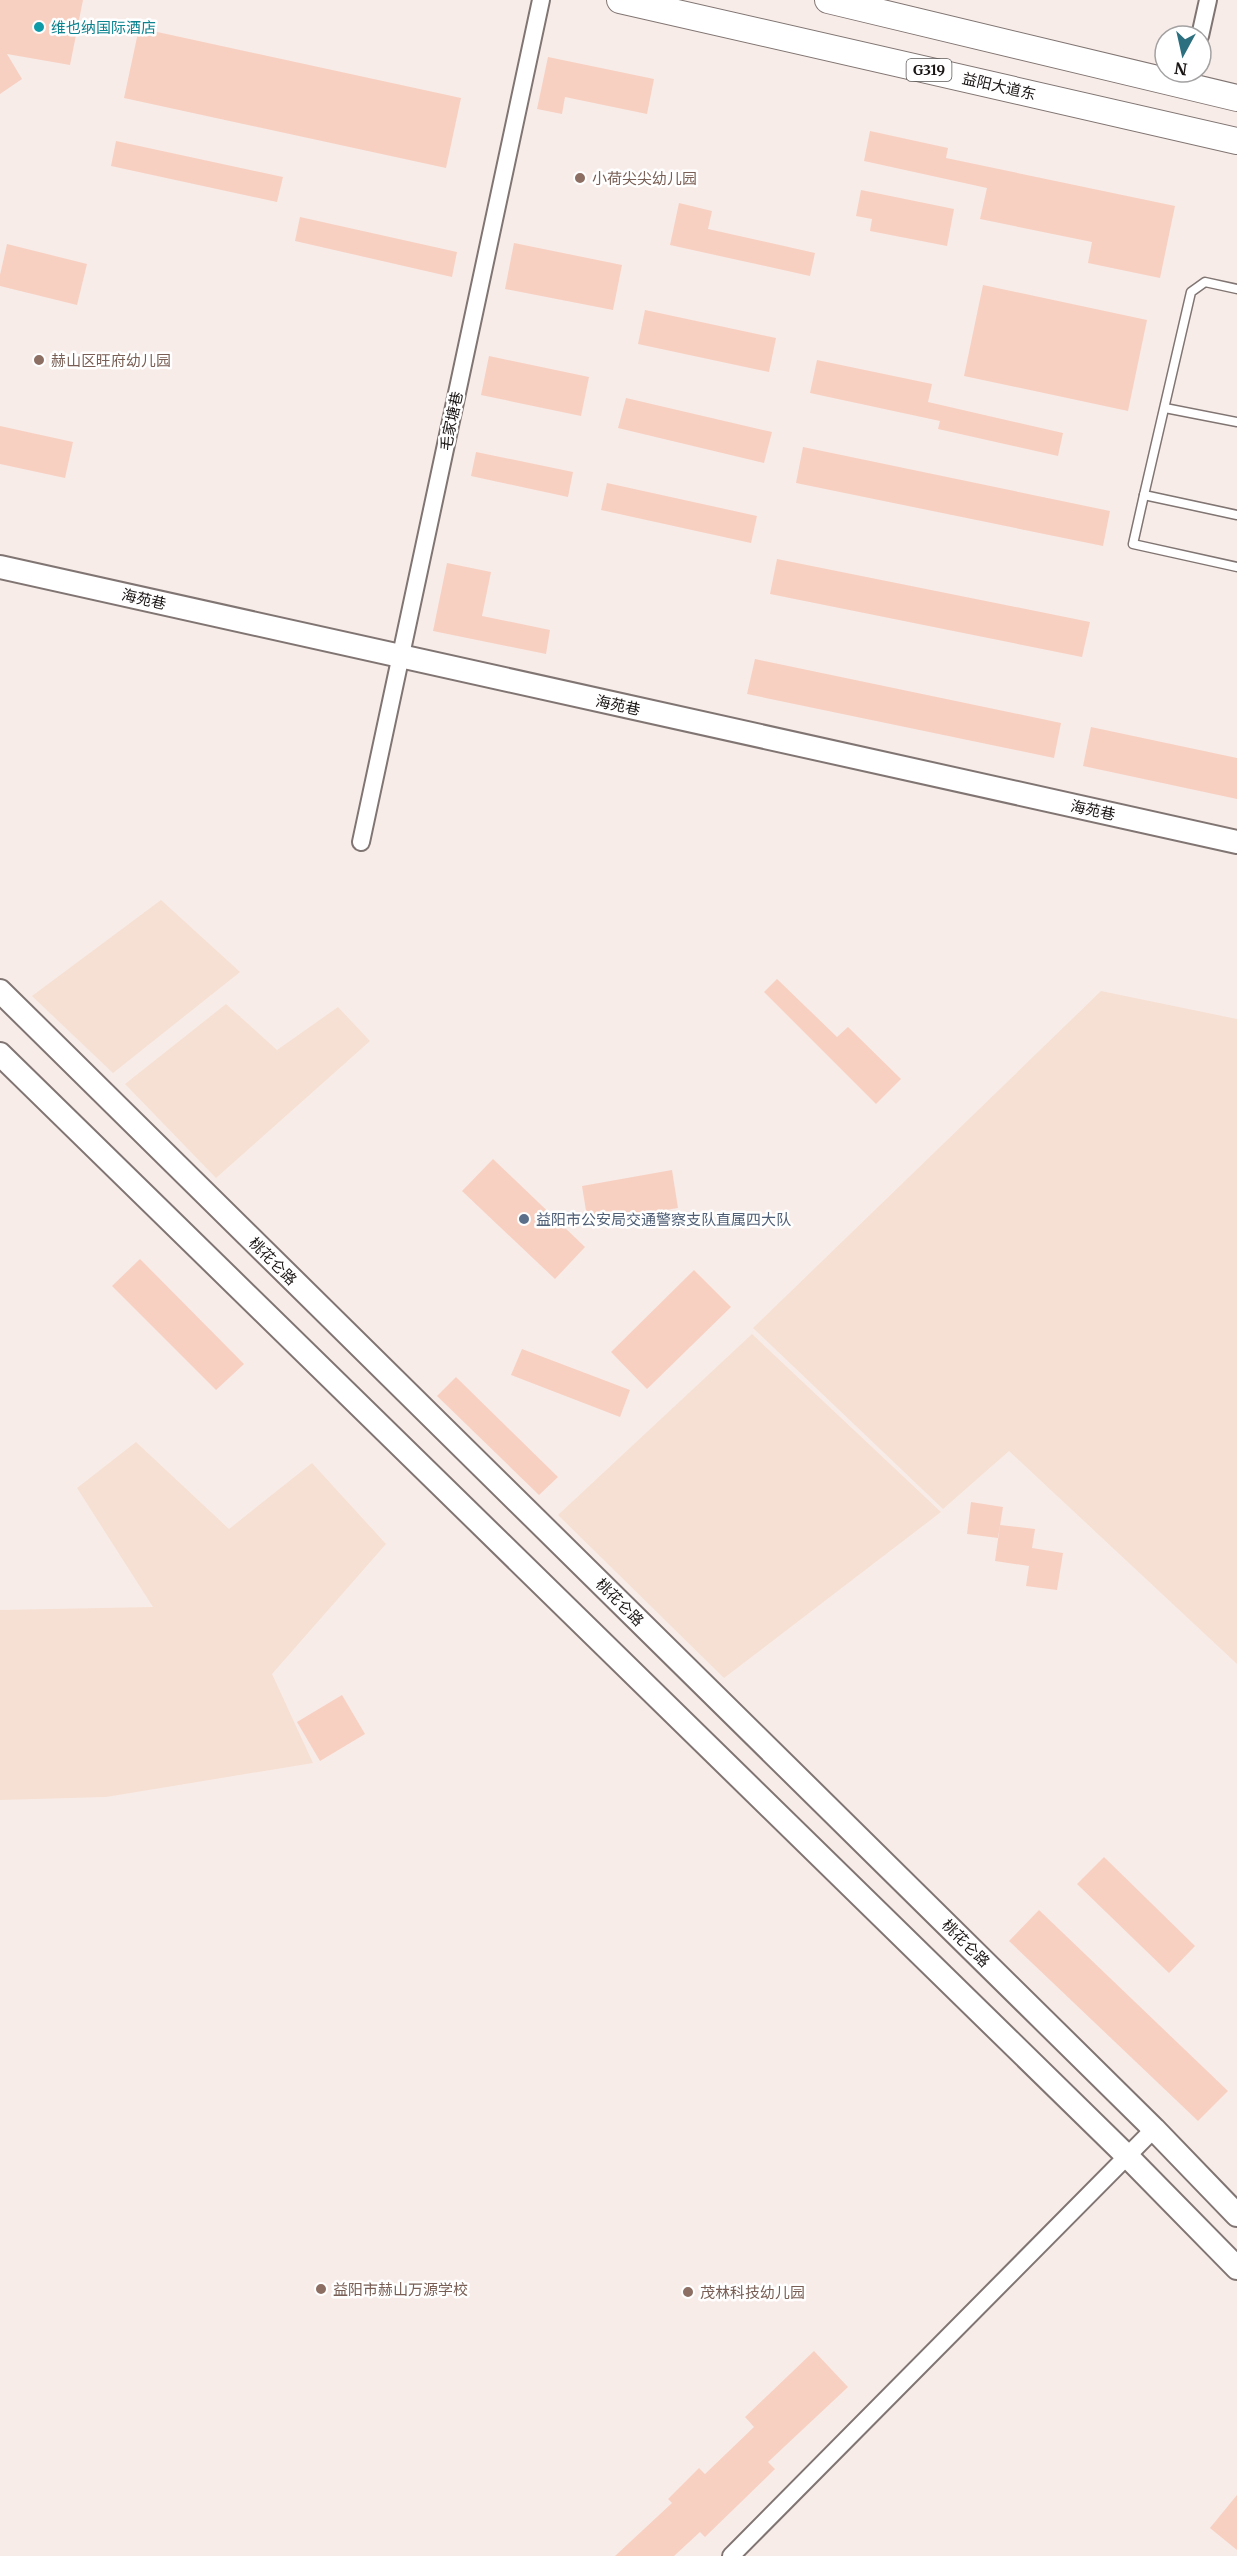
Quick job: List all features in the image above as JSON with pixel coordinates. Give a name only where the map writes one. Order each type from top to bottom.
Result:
[{"type":"main road","name":"益阳大道东","points":[[620,0],[1237,141]]},
{"type":"main road","points":[[828,0],[1153,72]]},
{"type":"main road","points":[[1200,84],[1237,98]]},
{"type":"main road","name":"海苑巷","points":[[0,567],[1237,842]]},
{"type":"main road","name":"桃花仑路","points":[[0,991],[1154,2129],[1237,2215]]},
{"type":"main road","points":[[0,1054],[1128,2157],[1237,2268]]},
{"type":"street","name":"毛家塘巷","points":[[361,842],[541,0]]},
{"type":"street","points":[[1203,24],[1208,0]]},
{"type":"street","points":[[731,2556],[1154,2129]]},
{"type":"lane","points":[[1237,290],[1205,282],[1191,292],[1133,544],[1237,567]]},
{"type":"lane","points":[[1165,408],[1237,422]]},
{"type":"lane","points":[[1144,495],[1237,515]]},
{"type":"shaded area","points":[[161,900],[240,972],[113,1073],[32,996]]},
{"type":"shaded area","points":[[1101,991],[1237,1019],[1237,1664],[1009,1451],[943,1509],[753,1328]]},
{"type":"shaded area","points":[[226,1004],[277,1050],[338,1007],[370,1041],[216,1178],[125,1084]]},
{"type":"shaded area","points":[[752,1334],[941,1512],[724,1678],[558,1515]]},
{"type":"shaded area","points":[[136,1442],[229,1529],[312,1463],[386,1544],[272,1674],[313,1763],[106,1797],[0,1800],[0,1610],[153,1607],[77,1488]]},
{"type":"building","name":"维也纳国际酒店","points":[[0,0],[83,0],[70,65],[7,54],[22,79],[0,94]]},
{"type":"building","points":[[139,28],[461,98],[446,168],[124,98]]},
{"type":"building","points":[[548,57],[654,79],[647,114],[565,97],[562,114],[537,109]]},
{"type":"building","points":[[870,131],[948,148],[946,158],[1175,206],[1160,278],[1088,263],[1092,242],[980,219],[987,188],[864,161]]},
{"type":"building","points":[[116,141],[283,177],[277,202],[111,166]]},
{"type":"building","points":[[861,190],[954,209],[947,246],[870,231],[872,219],[856,216]]},
{"type":"building","points":[[679,203],[712,211],[708,229],[815,253],[810,276],[670,245]]},
{"type":"building","points":[[300,217],[457,252],[452,277],[295,241]]},
{"type":"building","points":[[514,243],[622,265],[613,310],[505,289]]},
{"type":"building","points":[[7,244],[87,264],[77,305],[0,286],[0,275]]},
{"type":"building","points":[[983,285],[1147,320],[1128,411],[964,376]]},
{"type":"building","points":[[645,310],[776,338],[769,372],[638,344]]},
{"type":"building","points":[[489,356],[589,377],[581,416],[481,395]]},
{"type":"building","points":[[817,360],[932,384],[928,402],[1063,433],[1058,456],[938,429],[940,421],[810,393]]},
{"type":"building","points":[[626,398],[772,432],[764,463],[618,428]]},
{"type":"building","points":[[0,426],[73,442],[65,478],[0,464]]},
{"type":"building","points":[[803,447],[1110,511],[1103,546],[796,483]]},
{"type":"building","points":[[476,452],[573,472],[568,497],[471,476]]},
{"type":"building","points":[[607,483],[757,516],[751,543],[601,510]]},
{"type":"building","points":[[777,559],[1090,622],[1082,657],[770,594]]},
{"type":"building","points":[[447,563],[491,572],[482,616],[550,630],[546,654],[433,631]]},
{"type":"building","points":[[755,659],[1061,723],[1054,758],[747,694]]},
{"type":"building","points":[[1091,727],[1237,758],[1237,799],[1083,766]]},
{"type":"building","points":[[777,979],[837,1037],[848,1027],[901,1079],[876,1104],[764,992]]},
{"type":"building","name":"益阳市公安局交通警察支队直属四大队","points":[[493,1159],[585,1247],[555,1279],[462,1191]]},
{"type":"building","points":[[672,1170],[678,1208],[588,1223],[582,1186]]},
{"type":"building","points":[[140,1259],[244,1364],[216,1390],[112,1286]]},
{"type":"building","points":[[694,1270],[731,1307],[647,1389],[611,1352]]},
{"type":"building","points":[[522,1349],[630,1390],[620,1417],[511,1375]]},
{"type":"building","points":[[456,1377],[558,1477],[539,1495],[437,1396]]},
{"type":"building","points":[[971,1502],[1003,1507],[998,1538],[967,1534]]},
{"type":"building","points":[[1000,1525],[1035,1529],[1032,1548],[1063,1553],[1057,1590],[1026,1586],[1029,1566],[995,1561]]},
{"type":"building","points":[[342,1695],[365,1734],[320,1761],[297,1722]]},
{"type":"building","points":[[1104,1857],[1195,1946],[1169,1973],[1077,1884]]},
{"type":"building","points":[[1039,1910],[1228,2091],[1198,2121],[1009,1941]]},
{"type":"building","points":[[814,2351],[848,2387],[768,2462],[775,2469],[705,2537],[700,2532],[674,2556],[615,2556],[672,2503],[668,2499],[699,2468],[705,2474],[754,2427],[745,2417]]},
{"type":"building","points":[[1237,2495],[1237,2550],[1210,2528]]},
{"type":"place","name":"维也纳国际酒店","points":[[39,27]]},
{"type":"place","name":"小荷尖尖幼儿园","points":[[580,178]]},
{"type":"place","name":"赫山区旺府幼儿园","points":[[39,360]]},
{"type":"place","name":"益阳市公安局交通警察支队直属四大队","points":[[524,1219]]},
{"type":"place","name":"益阳市赫山万源学校","points":[[321,2289]]},
{"type":"place","name":"茂林科技幼儿园","points":[[688,2292]]}]
